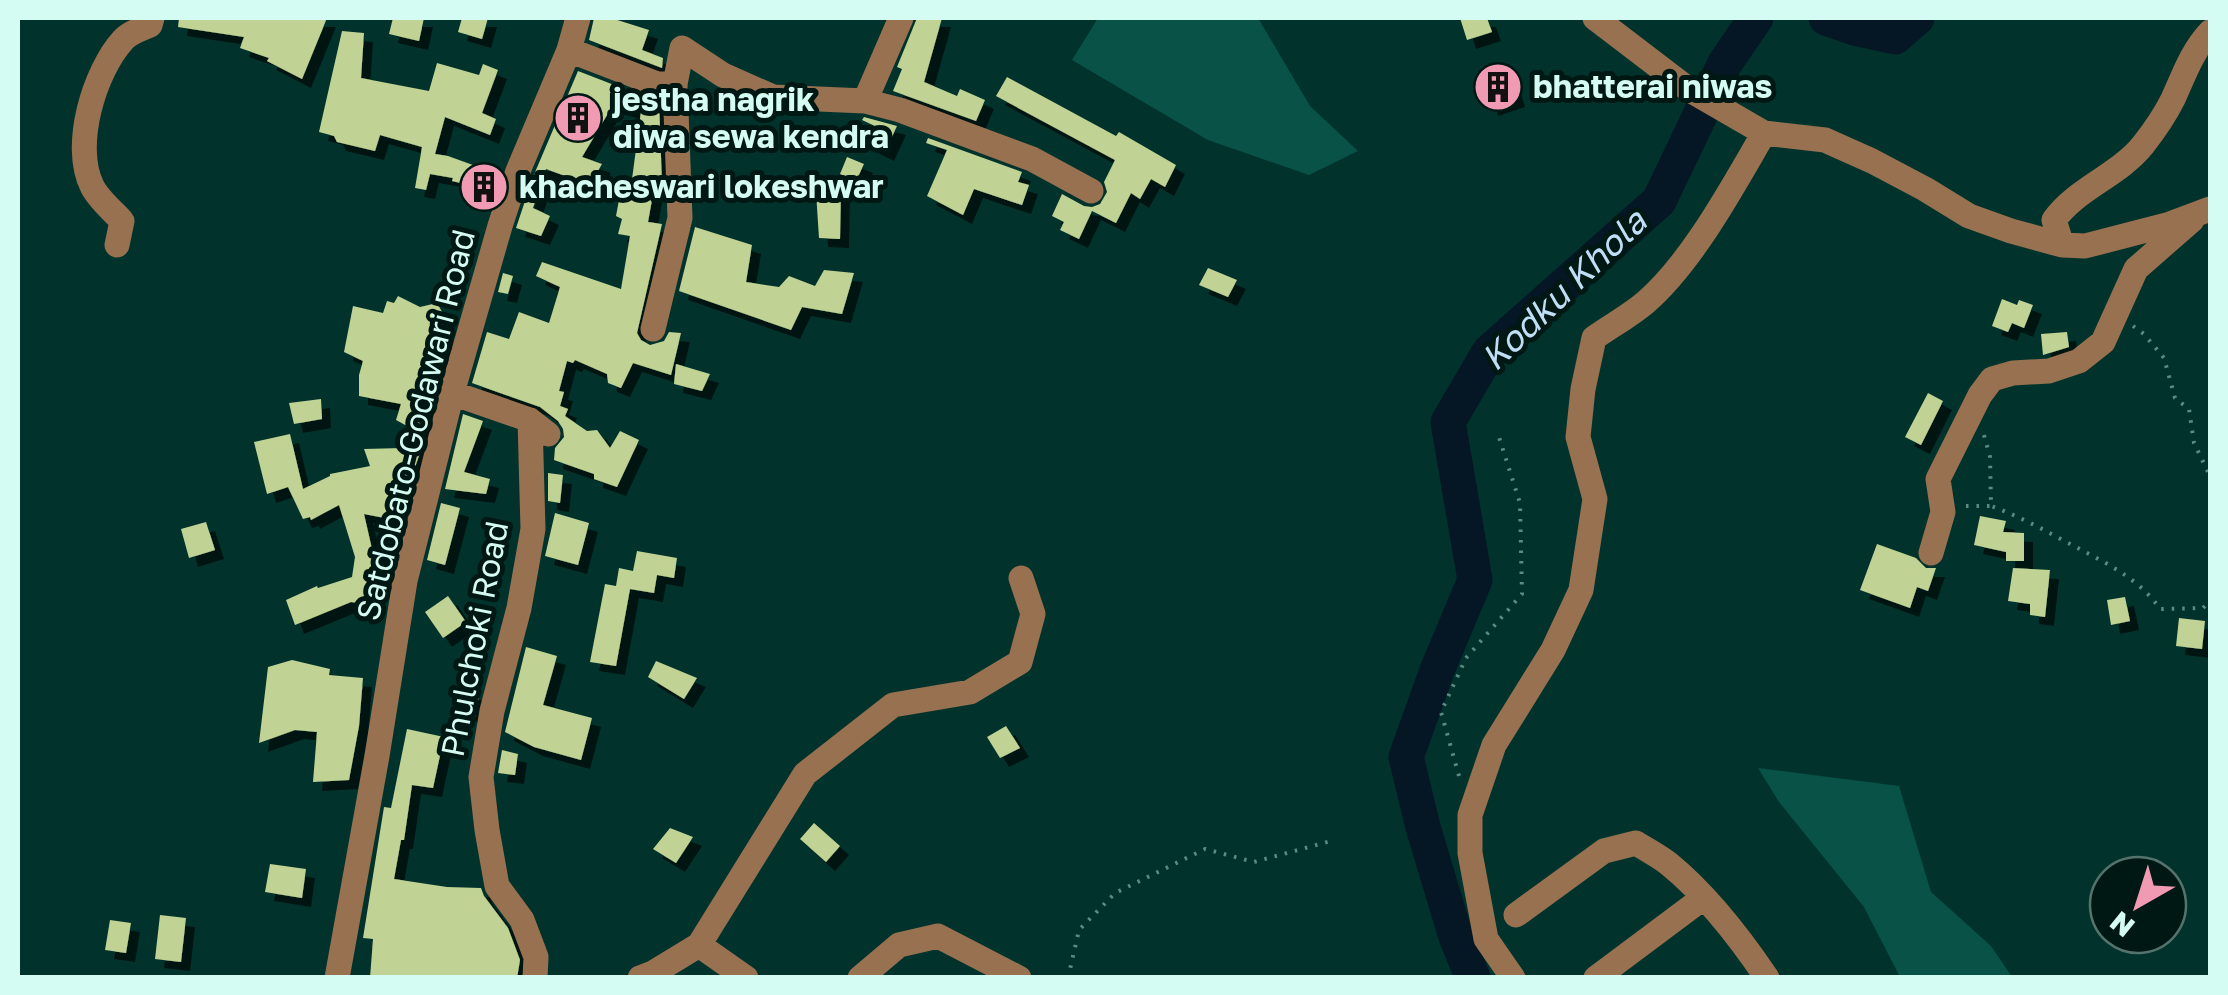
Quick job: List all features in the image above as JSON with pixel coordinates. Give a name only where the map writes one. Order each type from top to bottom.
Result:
[{"type":"street","points":[[117,245],[122,221],[92,185],[85,153],[85,126],[100,76],[124,37],[150,25],[152,18]]},
{"type":"street","name":"Satdobato-Godawari Road","points":[[337,978],[404,581],[452,393],[506,208],[578,18]]},
{"type":"street","points":[[864,101],[901,18]]},
{"type":"street","points":[[1596,18],[1688,89],[1764,133],[1826,140],[1925,188],[1969,216],[2011,231],[2062,245],[2085,246],[2170,224],[2206,210]]},
{"type":"street","points":[[2062,245],[2054,220],[2073,199],[2140,149],[2172,101],[2199,44],[2210,32]]},
{"type":"street","points":[[654,329],[680,218],[675,84],[682,48],[722,75],[773,97],[864,101],[900,110],[1032,159],[1091,191]]},
{"type":"street","points":[[568,50],[656,84],[675,84]]},
{"type":"street","points":[[1514,978],[1486,940],[1470,853],[1470,815],[1494,745],[1553,650],[1582,590],[1596,499],[1578,437],[1594,338],[1646,302],[1688,255],[1764,133]]},
{"type":"street","points":[[1931,553],[1942,512],[1938,479],[1992,379],[2013,372],[2049,371],[2078,361],[2104,342],[2136,269],[2206,210]]},
{"type":"street","name":"Phulchoki Road","points":[[452,393],[539,427],[533,530],[481,778],[497,886],[522,920],[536,958],[535,978]]},
{"type":"street","points":[[640,978],[700,945],[805,774],[893,705],[970,692],[1020,662],[1033,614],[1021,578]]},
{"type":"street","points":[[1516,915],[1604,852],[1636,844],[1668,864],[1735,932],[1761,975]]},
{"type":"street","points":[[1596,978],[1702,898]]},
{"type":"street","points":[[860,978],[900,945],[938,936],[1018,978]]},
{"type":"street","points":[[700,945],[746,978]]},
{"type":"path","points":[[2115,317],[2144,334],[2164,358],[2175,398],[2189,409],[2194,443],[2210,476]]},
{"type":"path","points":[[1980,396],[1990,457],[1991,506],[2119,570],[2150,594],[2160,609],[2203,608],[2210,601]]},
{"type":"path","points":[[1460,780],[1441,712],[1466,658],[1522,594],[1520,503],[1498,434]]},
{"type":"path","points":[[1068,978],[1079,930],[1114,893],[1205,849],[1254,862],[1331,841]]},
{"type":"green space","points":[[1098,18],[1258,18],[1310,106],[1358,151],[1309,175],[1208,140],[1072,60]]},
{"type":"green space","points":[[1758,768],[1899,786],[1931,892],[1991,946],[2012,977],[1900,977],[1864,907],[1779,802]]},
{"type":"building","points":[[179,18],[327,18],[302,79],[267,61],[269,58],[240,48],[244,37],[178,27]]},
{"type":"building","points":[[393,18],[424,18],[419,41],[389,34]]},
{"type":"building","points":[[462,18],[488,18],[482,39],[458,32]]},
{"type":"building","points":[[594,18],[611,18],[649,30],[642,50],[663,58],[662,68],[589,40]]},
{"type":"building","points":[[917,18],[942,18],[924,82],[957,96],[960,89],[985,100],[976,121],[893,91],[902,69],[897,67]]},
{"type":"building","points":[[1460,18],[1487,18],[1492,32],[1467,40]]},
{"type":"building","points":[[342,31],[364,33],[361,78],[429,91],[437,63],[479,75],[483,64],[498,70],[482,113],[496,119],[490,135],[445,117],[435,154],[495,173],[490,204],[468,200],[473,186],[452,181],[453,178],[430,174],[426,190],[415,188],[422,147],[380,135],[375,151],[337,142],[334,136],[319,132]]},
{"type":"building","name":"bhatterai niwas","points":[[1507,69],[1516,98],[1489,107],[1480,76]]},
{"type":"building","points":[[578,71],[640,95],[631,110],[613,105],[582,157],[602,164],[590,185],[546,169],[533,208],[550,216],[541,236],[516,228]]},
{"type":"building","points":[[1007,77],[1176,165],[1165,187],[1151,179],[1140,199],[1131,193],[1116,223],[1092,211],[1079,239],[1060,230],[1064,222],[1052,216],[1062,194],[1084,206],[1100,204],[1107,192],[1104,182],[1115,160],[996,96]]},
{"type":"building","points":[[643,96],[659,100],[662,185],[655,183],[648,222],[662,224],[637,333],[650,345],[664,341],[669,332],[681,333],[671,375],[633,363],[621,388],[608,383],[607,374],[575,360],[567,361],[559,391],[564,392],[560,406],[568,409],[565,416],[587,431],[597,430],[610,448],[620,431],[639,440],[617,487],[554,460],[555,448],[564,437],[563,429],[540,407],[472,383],[487,332],[509,339],[519,312],[549,323],[560,287],[536,276],[542,262],[621,289],[630,236],[618,234],[622,219],[616,216],[619,200],[629,202]]},
{"type":"building","points":[[864,117],[897,126],[885,152],[869,144],[877,127],[862,120]]},
{"type":"building","points":[[928,138],[1022,172],[1018,182],[1029,185],[1022,205],[974,189],[963,215],[927,196],[947,150],[926,143]]},
{"type":"building","points":[[847,157],[864,164],[856,181],[840,174]]},
{"type":"building","points":[[841,188],[840,239],[819,238],[816,192]]},
{"type":"building","points":[[695,227],[752,245],[746,282],[779,287],[789,276],[815,286],[824,270],[854,273],[842,314],[802,307],[791,330],[679,291]]},
{"type":"building","points":[[1208,268],[1237,280],[1228,297],[1199,285]]},
{"type":"building","points":[[503,273],[513,276],[508,294],[498,292]]},
{"type":"building","points":[[398,296],[420,307],[437,303],[445,317],[441,374],[422,447],[405,496],[399,495],[395,520],[364,514],[377,571],[373,605],[351,602],[295,625],[286,600],[317,586],[352,577],[355,557],[339,505],[311,520],[303,519],[288,487],[267,494],[254,442],[290,434],[303,489],[330,474],[370,466],[364,449],[402,448],[407,426],[396,420],[401,404],[359,396],[363,361],[344,352],[353,306],[383,313],[387,301],[394,303]]},
{"type":"building","points":[[2002,299],[2017,305],[2019,300],[2033,305],[2024,328],[2012,323],[2008,332],[1992,326]]},
{"type":"building","points":[[2067,332],[2069,347],[2043,355],[2041,334]]},
{"type":"building","points":[[676,364],[710,374],[702,391],[674,384]]},
{"type":"building","points":[[1928,393],[1943,401],[1921,445],[1905,437]]},
{"type":"building","points":[[321,399],[322,419],[294,424],[289,403]]},
{"type":"building","points":[[463,414],[483,421],[464,472],[490,479],[486,494],[445,489]]},
{"type":"building","points":[[548,473],[563,475],[560,503],[548,501]]},
{"type":"building","points":[[441,503],[460,508],[445,565],[427,560]]},
{"type":"building","points":[[555,513],[589,523],[578,565],[545,556]]},
{"type":"building","points":[[1980,516],[2006,521],[2003,532],[2024,533],[2024,561],[2006,561],[2006,552],[1974,545]]},
{"type":"building","points":[[206,522],[215,550],[189,558],[181,529]]},
{"type":"building","points":[[1877,544],[1916,558],[1926,568],[1936,568],[1928,591],[1917,587],[1910,608],[1860,590]]},
{"type":"building","points":[[637,551],[677,558],[674,578],[657,575],[654,593],[630,589],[616,666],[590,662],[605,584],[616,586],[619,568],[633,571]]},
{"type":"building","points":[[2013,568],[2050,570],[2045,617],[2030,615],[2030,604],[2008,601]]},
{"type":"building","points":[[448,596],[466,622],[443,638],[425,612]]},
{"type":"building","points":[[2125,597],[2130,621],[2111,625],[2107,600]]},
{"type":"building","points":[[2179,618],[2205,621],[2202,649],[2176,646]]},
{"type":"building","points":[[526,647],[557,656],[543,705],[592,718],[581,760],[534,747],[505,732]]},
{"type":"building","points":[[292,660],[330,669],[329,675],[363,678],[349,780],[313,782],[317,732],[295,730],[259,743],[268,667]]},
{"type":"building","points":[[656,661],[697,678],[684,699],[648,677]]},
{"type":"building","points":[[468,689],[479,695],[475,717],[458,708]]},
{"type":"building","points":[[1006,726],[1020,748],[1000,758],[987,737]]},
{"type":"building","points":[[407,729],[444,737],[433,788],[412,785],[394,879],[481,888],[508,928],[520,960],[517,978],[370,978],[373,939],[363,938],[384,807],[391,808]]},
{"type":"building","points":[[502,750],[518,754],[515,775],[498,773]]},
{"type":"building","points":[[814,823],[840,846],[826,862],[800,839]]},
{"type":"building","points":[[670,828],[693,837],[676,863],[653,849]]},
{"type":"building","points":[[270,864],[306,869],[302,898],[265,892]]},
{"type":"building","points":[[160,915],[186,918],[181,962],[155,959]]},
{"type":"building","points":[[110,920],[131,923],[126,953],[105,950]]},
{"type":"waterway","name":"Kodku Khola","points":[[1473,978],[1456,937],[1406,757],[1475,580],[1448,422],[1489,352],[1659,201],[1725,63],[1756,18]]},
{"type":"waterway","name":"Kodku Khola","points":[[1826,18],[1895,37],[1917,18]]},
{"type":"place","name":"bhatterai niwas","points":[[1498,87]]},
{"type":"place","name":"jestha nagrik diwa sewa kendra","points":[[578,118]]},
{"type":"place","name":"khacheswari lokeshwar","points":[[484,187]]}]
